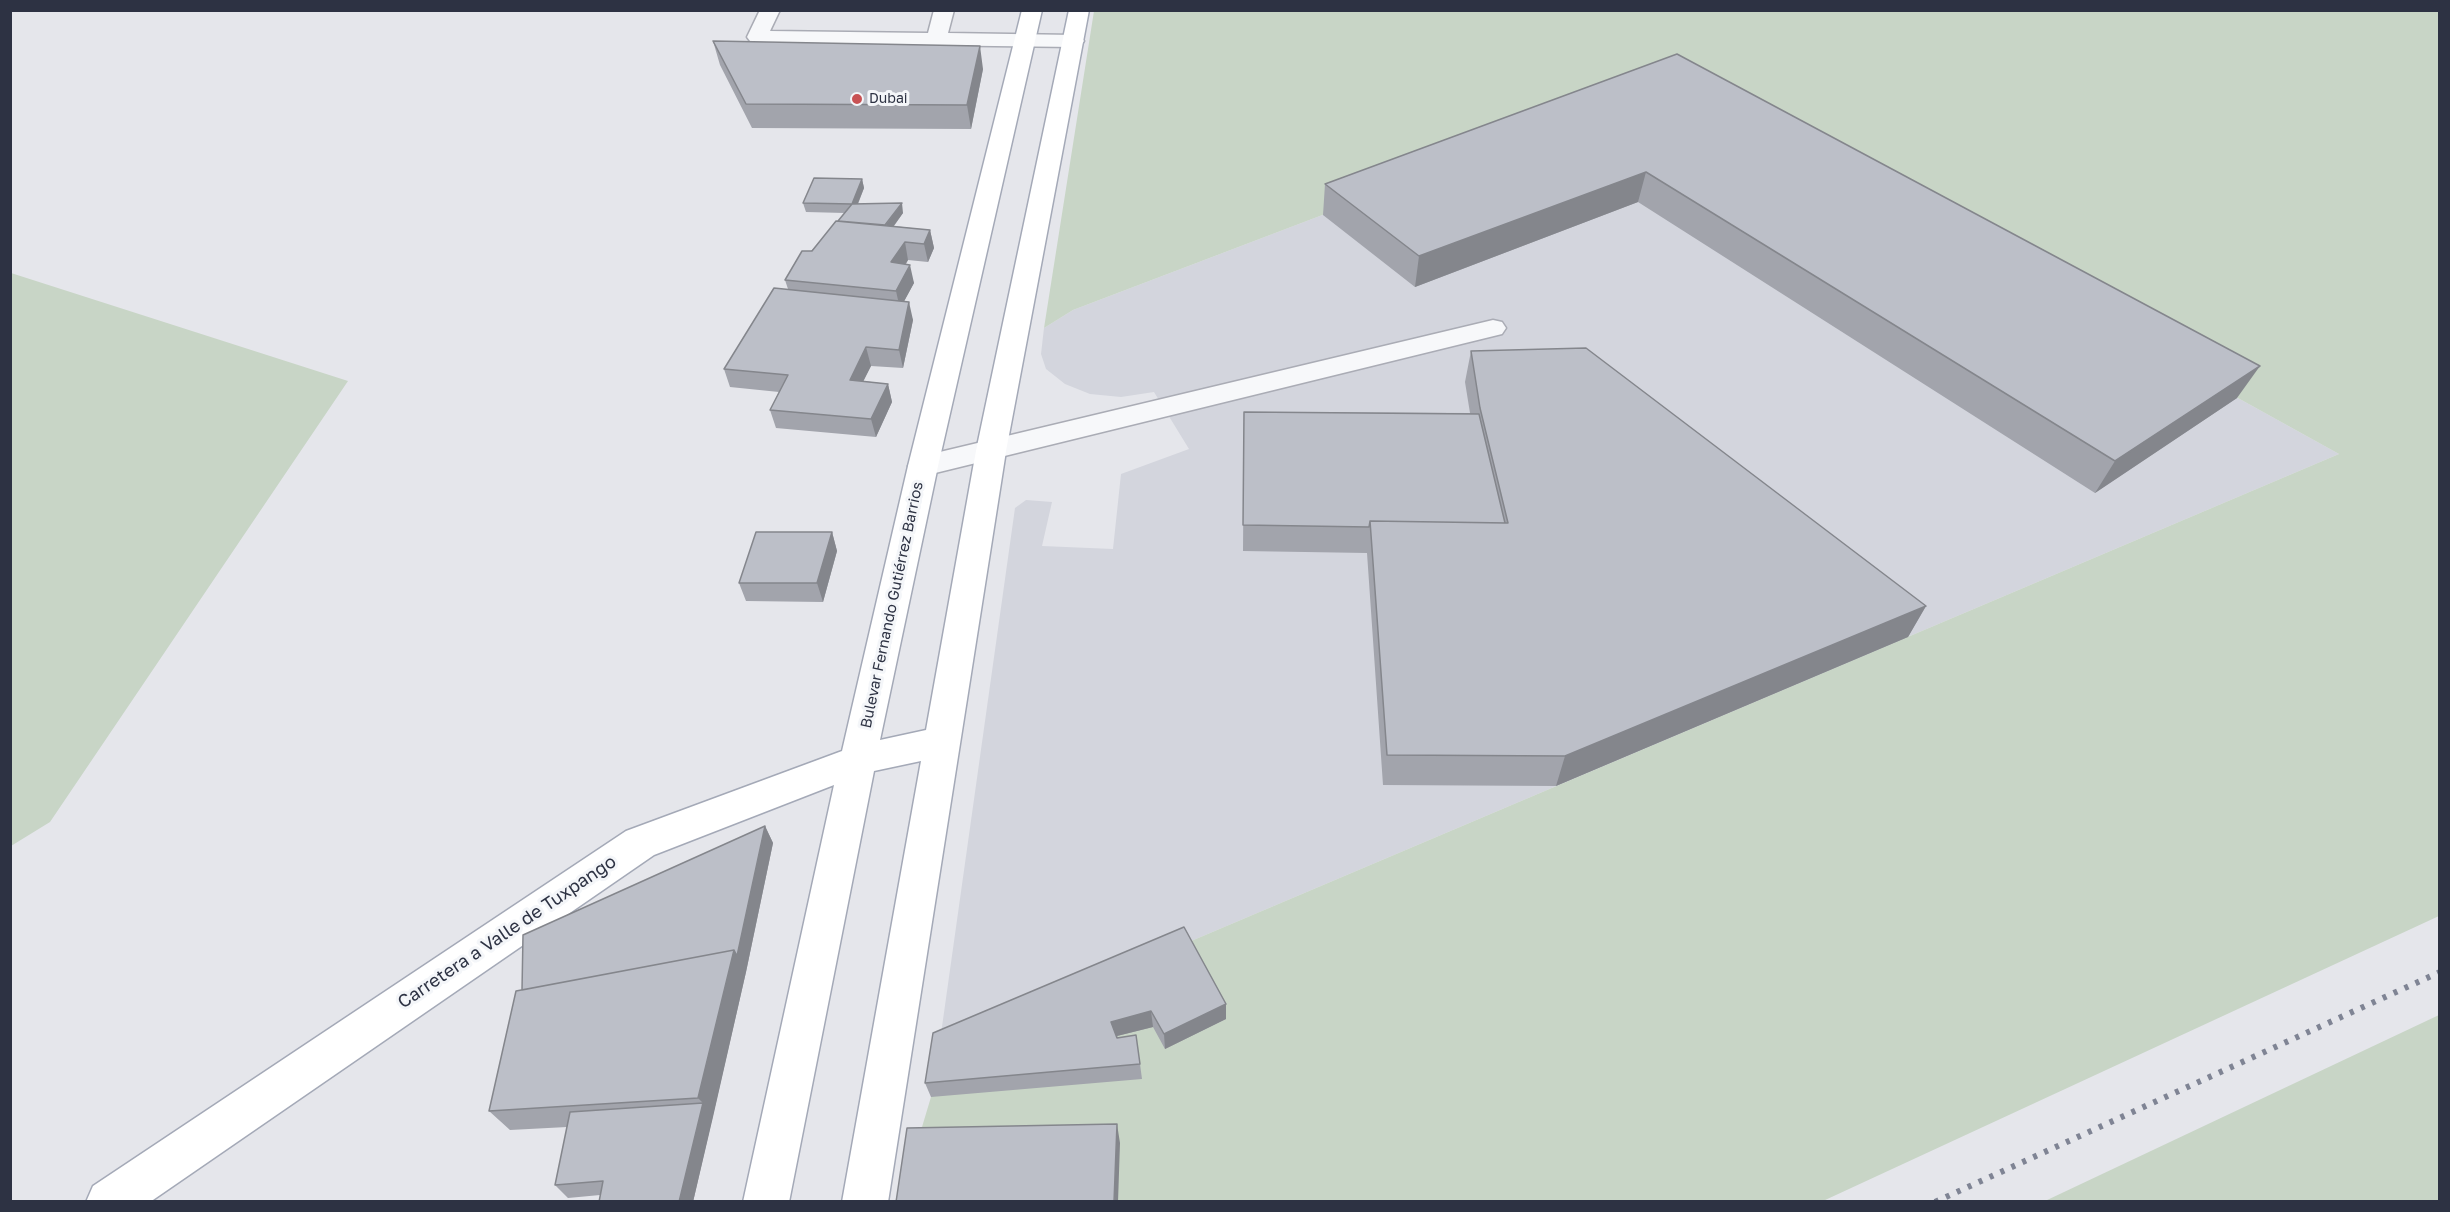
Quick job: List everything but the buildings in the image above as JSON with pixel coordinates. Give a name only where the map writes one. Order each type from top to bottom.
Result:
[{"type":"main road","name":"Bulevar Fernando Gutiérrez Barrios","points":[[766,1202],[858,760],[923,466],[1028,26]]},
{"type":"main road","points":[[865,1202],[991,451],[1077,26]]},
{"type":"main road","name":"Carretera a Valle de Tuxpango","points":[[109,1202],[640,843],[858,760],[943,741]]},
{"type":"lane","points":[[770,10],[757,37],[936,39],[1028,26],[1077,26]]},
{"type":"lane","points":[[936,39],[944,10]]},
{"type":"lane","points":[[923,466],[1493,328]]},
{"type":"shaded area","points":[[1669,83],[2339,454],[939,1048],[1015,508],[1026,500],[1052,502],[1042,546],[1113,549],[1121,474],[1189,449],[1154,392],[1121,397],[1090,394],[1065,384],[1046,369],[1041,354],[1044,328],[1073,310]]},
{"type":"green space","points":[[1094,11],[2439,11],[2439,916],[1823,1201],[909,1202],[916,1147],[931,1097],[939,1048],[2339,454],[1669,83],[1073,310],[1044,328]]},
{"type":"green space","points":[[11,273],[348,381],[50,822],[11,846]]},
{"type":"green space","points":[[2439,1015],[2439,1201],[2045,1201]]},
{"type":"railway","points":[[1935,1202],[2440,972]]},
{"type":"place","name":"Dubai","points":[[857,99]]}]
